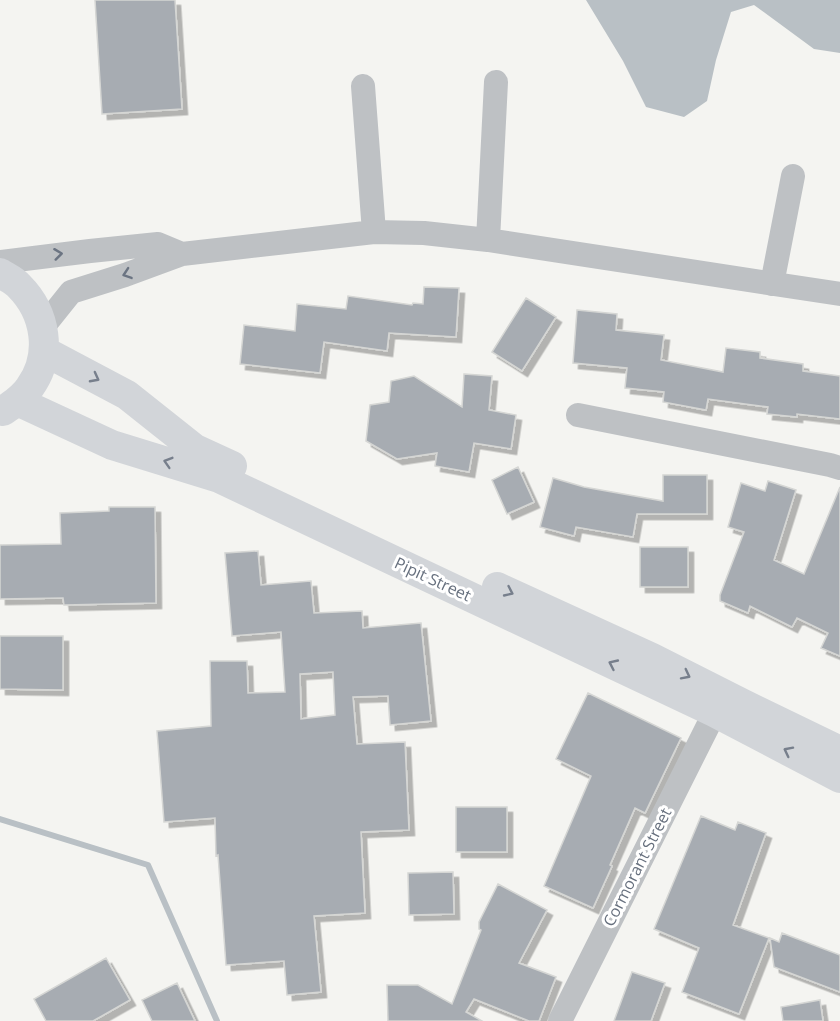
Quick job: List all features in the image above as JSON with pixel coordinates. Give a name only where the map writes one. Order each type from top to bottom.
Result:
[{"type":"main road","points":[[0,273],[18,284],[34,303],[43,339],[39,370],[30,387],[9,407]]},
{"type":"main road","name":"Pipit Street","points":[[43,339],[127,395],[195,449],[652,657],[719,703],[840,778]]},
{"type":"main road","name":"Pipit Street","points":[[9,407],[112,445],[219,478],[719,703],[840,751]]},
{"type":"street","points":[[488,240],[496,82]]},
{"type":"street","points":[[363,86],[374,232]]},
{"type":"street","points":[[772,284],[793,176]]},
{"type":"street","points":[[43,339],[71,292],[182,254],[374,232],[424,233],[488,240],[840,294]]},
{"type":"street","points":[[0,261],[158,244],[182,254]]},
{"type":"street","points":[[578,415],[840,468]]},
{"type":"street","name":"Cormorant Street","points":[[560,1021],[719,703]]},
{"type":"shaded area","points":[[586,0],[840,0],[840,53],[814,49],[754,5],[731,12],[716,60],[707,101],[684,117],[646,107],[623,61]]},
{"type":"building","points":[[95,0],[175,0],[182,109],[102,114]]},
{"type":"building","points":[[424,287],[459,288],[456,337],[389,333],[387,351],[324,342],[320,373],[240,364],[244,325],[295,331],[297,304],[346,309],[348,296],[412,305],[413,303],[423,304]]},
{"type":"building","points":[[526,298],[556,317],[522,371],[492,352]]},
{"type":"building","points":[[577,310],[617,314],[616,330],[664,335],[661,360],[723,372],[726,348],[760,352],[760,358],[803,364],[803,371],[840,376],[840,419],[797,414],[797,417],[767,414],[768,407],[708,399],[706,410],[663,402],[664,392],[625,388],[627,368],[573,363]]},
{"type":"building","points":[[464,374],[492,376],[489,410],[516,415],[511,449],[474,443],[469,472],[435,466],[437,453],[397,459],[366,441],[370,405],[389,402],[391,381],[414,376],[462,407]]},
{"type":"building","points":[[518,467],[534,502],[507,514],[492,480]]},
{"type":"building","points":[[663,475],[707,475],[707,514],[637,514],[633,537],[576,527],[574,536],[540,527],[553,478],[584,487],[663,501]]},
{"type":"building","points":[[768,481],[796,490],[774,560],[804,574],[840,487],[840,656],[821,648],[828,633],[797,618],[792,627],[750,606],[748,613],[720,601],[720,595],[744,532],[728,527],[741,483],[765,491]]},
{"type":"building","points":[[109,507],[155,507],[156,603],[64,605],[63,598],[0,599],[0,545],[61,544],[60,513],[109,511]]},
{"type":"building","points":[[640,547],[688,547],[688,587],[640,587]]},
{"type":"building","points":[[258,551],[261,585],[311,581],[314,613],[362,611],[363,628],[421,623],[431,721],[390,725],[388,696],[353,697],[357,744],[405,742],[409,830],[361,832],[365,913],[314,916],[321,992],[287,995],[284,961],[226,965],[218,855],[216,856],[215,818],[164,822],[157,731],[211,726],[210,661],[247,661],[248,693],[285,692],[281,632],[232,636],[225,553]],"holes":[[[333,672],[335,715],[301,719],[300,674]]]},
{"type":"building","points":[[0,636],[63,636],[63,690],[0,689]]},
{"type":"building","points":[[588,693],[681,738],[645,813],[635,808],[593,908],[544,886],[591,776],[556,759]]},
{"type":"building","points":[[456,807],[507,807],[507,852],[456,852]]},
{"type":"building","points":[[701,816],[735,830],[738,822],[766,833],[733,925],[769,938],[739,1014],[682,992],[699,948],[654,929]]},
{"type":"building","points":[[453,872],[454,914],[409,915],[408,873]]},
{"type":"building","points":[[498,884],[547,910],[519,963],[556,977],[539,1021],[529,1021],[474,999],[466,1012],[482,1021],[388,1021],[387,985],[418,985],[452,1004],[481,930],[479,922]]},
{"type":"building","points":[[782,933],[840,955],[840,992],[774,967],[770,938],[779,942]]},
{"type":"building","points":[[106,958],[130,1000],[93,1021],[46,1021],[34,999]]},
{"type":"building","points":[[632,972],[665,983],[651,1021],[614,1021]]},
{"type":"building","points":[[177,983],[195,1021],[152,1021],[142,1000]]},
{"type":"building","points":[[820,1000],[823,1021],[783,1021],[781,1007]]},
{"type":"waterway","points":[[0,819],[148,865],[217,1021]]}]
